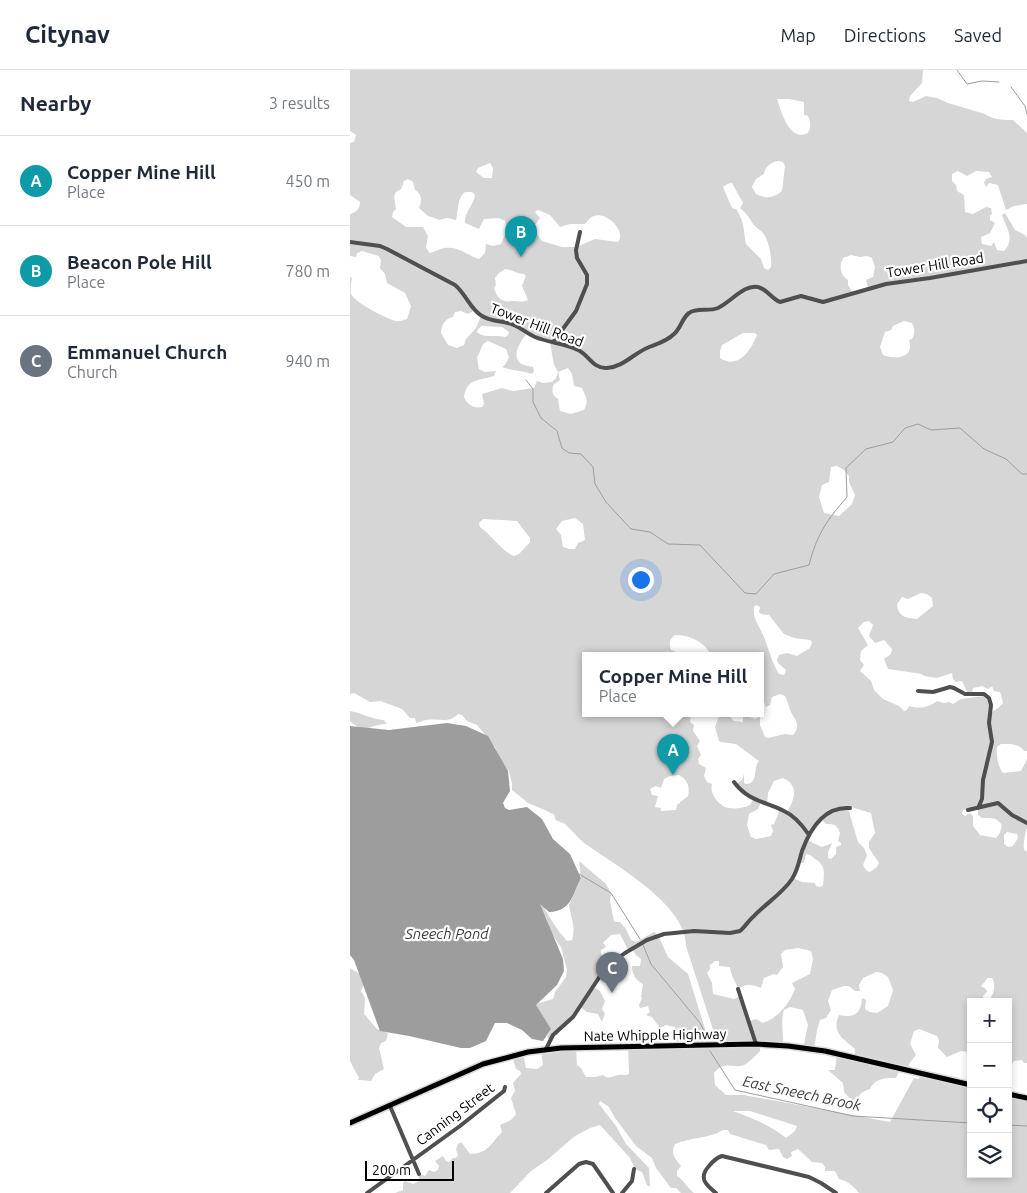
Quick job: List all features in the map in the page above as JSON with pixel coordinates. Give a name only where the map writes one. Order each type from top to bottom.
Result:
[{"type":"main road","name":"Nate Whipple Highway","points":[[350,1123],[484,1064],[514,1055],[546,1049],[756,1044],[788,1046],[825,1051],[967,1084]]},
{"type":"main road","points":[[1012,1095],[1027,1098]]},
{"type":"street","points":[[554,341],[576,311],[587,284],[587,275],[577,258],[576,250],[580,232]]},
{"type":"street","name":"Tower Hill Road","points":[[350,242],[380,246],[387,249],[455,285],[463,292],[476,311],[485,318],[512,324],[534,337],[554,341],[580,351],[596,365],[607,368],[621,364],[636,354],[670,337],[677,331],[686,316],[691,312],[696,310],[709,311],[719,308],[750,288],[762,289],[780,302],[801,296],[820,302],[886,284],[1027,261]]},
{"type":"street","points":[[918,691],[933,692],[950,687],[965,694],[984,694],[989,698],[991,705],[989,723],[992,742],[983,780],[982,799],[978,808]]},
{"type":"street","points":[[734,782],[742,792],[751,798],[789,813],[809,835]]},
{"type":"street","points":[[968,810],[998,803],[1012,815],[1027,823]]},
{"type":"street","points":[[546,1049],[549,1040],[573,1017],[606,968],[625,952],[647,940],[664,934],[694,931],[733,934],[743,929],[790,881],[797,869],[803,848],[815,824],[830,812],[837,809],[850,808]]},
{"type":"street","points":[[738,989],[756,1044]]},
{"type":"street","name":"Canning Street","points":[[367,1193],[460,1126],[504,1091],[506,1087]]},
{"type":"street","points":[[390,1106],[419,1174]]},
{"type":"street","points":[[716,1193],[706,1184],[703,1175],[715,1159],[722,1156],[809,1177],[836,1193]]},
{"type":"street","points":[[546,1193],[579,1164],[586,1162],[593,1164],[613,1193]]},
{"type":"street","points":[[622,1193],[632,1180],[634,1169]]},
{"type":"shaded area","points":[[350,70],[923,70],[922,83],[910,96],[909,101],[913,102],[926,96],[937,98],[995,119],[1013,120],[1027,133],[1027,204],[1014,206],[1006,210],[998,185],[989,183],[986,187],[984,183],[986,179],[992,177],[989,172],[976,171],[967,176],[958,171],[952,174],[952,181],[956,185],[957,191],[964,195],[965,212],[973,214],[986,207],[991,208],[990,220],[995,223],[990,233],[981,237],[982,244],[991,246],[994,242],[997,250],[1004,251],[1008,246],[1010,237],[1002,215],[1005,213],[1015,230],[1027,238],[1027,751],[1016,745],[1001,744],[997,747],[997,757],[1003,773],[1021,771],[1027,759],[1027,827],[1024,838],[1024,850],[1027,852],[1027,1063],[1024,1063],[1022,1060],[1014,1061],[1012,1064],[1012,998],[990,998],[994,986],[992,978],[988,978],[981,986],[987,992],[984,998],[967,998],[967,1052],[961,1051],[947,1057],[938,1048],[939,1041],[937,1036],[919,1029],[914,1031],[910,1044],[916,1055],[907,1070],[900,1069],[896,1078],[878,1081],[870,1089],[860,1094],[858,1100],[854,1103],[844,1092],[843,1083],[828,1070],[835,1070],[837,1055],[854,1058],[855,1049],[837,1031],[836,1026],[839,1015],[849,1016],[856,1014],[859,1011],[862,998],[866,1000],[865,1009],[870,1012],[877,1013],[888,1006],[893,990],[888,977],[876,972],[863,978],[859,985],[860,991],[855,991],[849,986],[832,990],[828,1001],[831,1010],[826,1018],[820,1020],[814,1050],[803,1048],[808,1025],[803,1010],[790,1007],[784,1010],[783,1015],[783,1046],[760,1045],[760,1051],[746,1064],[725,1066],[714,1073],[715,1085],[726,1095],[744,1095],[890,1122],[914,1078],[919,1079],[919,1074],[967,1085],[967,1178],[1012,1178],[1012,1095],[1027,1099],[1027,1193],[859,1193],[850,1184],[839,1179],[835,1171],[825,1171],[822,1163],[812,1162],[798,1149],[791,1152],[792,1156],[787,1159],[783,1157],[779,1149],[769,1150],[766,1145],[730,1134],[728,1130],[723,1130],[712,1135],[675,1144],[673,1153],[681,1166],[677,1171],[677,1176],[694,1193],[681,1193],[676,1188],[671,1188],[656,1168],[652,1158],[636,1146],[609,1107],[600,1101],[599,1104],[616,1126],[626,1144],[649,1168],[650,1187],[647,1185],[642,1172],[635,1169],[630,1158],[600,1125],[575,1136],[531,1171],[510,1193],[395,1193],[403,1190],[403,1183],[405,1181],[413,1184],[419,1181],[419,1174],[425,1176],[429,1170],[434,1172],[438,1170],[439,1166],[435,1161],[443,1156],[449,1162],[456,1158],[458,1155],[456,1149],[461,1142],[470,1154],[476,1154],[489,1147],[502,1132],[500,1125],[511,1120],[516,1114],[511,1098],[515,1091],[513,1083],[521,1074],[516,1069],[512,1056],[523,1054],[526,1068],[537,1069],[543,1065],[541,1051],[576,1048],[577,1065],[586,1077],[603,1075],[609,1077],[629,1074],[628,1047],[674,1046],[674,1038],[678,1033],[675,1027],[666,1025],[660,1028],[652,1017],[646,1015],[650,1012],[648,1006],[640,1008],[643,984],[635,977],[632,966],[640,966],[641,959],[632,949],[628,950],[620,934],[611,935],[603,943],[606,947],[601,950],[601,954],[608,964],[594,987],[600,991],[605,1001],[602,1009],[605,1014],[602,1022],[598,1014],[587,1012],[580,1007],[549,1040],[547,1037],[551,1029],[538,1015],[536,1004],[553,999],[555,992],[566,977],[567,970],[561,947],[551,933],[546,917],[539,908],[539,903],[542,904],[553,923],[567,941],[572,940],[573,926],[569,905],[581,878],[579,861],[606,884],[611,893],[610,901],[614,921],[620,922],[631,940],[636,942],[654,932],[658,935],[668,957],[688,974],[710,1045],[718,1045],[686,946],[683,931],[675,916],[662,901],[630,874],[584,843],[565,824],[557,821],[554,814],[528,803],[512,790],[509,771],[502,763],[495,747],[477,725],[467,721],[462,715],[458,714],[447,720],[426,720],[416,723],[415,718],[410,718],[402,709],[381,701],[370,702],[354,693],[350,694],[350,277],[352,278],[351,294],[354,298],[364,306],[385,317],[396,321],[407,319],[411,306],[405,293],[387,283],[385,274],[380,268],[381,261],[379,256],[362,251],[357,253],[356,257],[350,256],[350,214],[357,210],[360,202],[350,195],[350,143],[354,142],[356,135],[350,131]],"holes":[[[777,99],[804,102],[804,115],[808,116],[810,123],[808,133],[801,135],[791,130],[787,125]],[[778,161],[783,162],[785,166],[782,191],[773,196],[759,196],[752,187],[756,179],[764,174],[769,165]],[[490,163],[493,168],[492,178],[484,178],[476,172],[478,168]],[[408,179],[413,182],[421,200],[419,208],[428,216],[439,220],[447,218],[456,220],[459,201],[462,195],[465,192],[472,192],[475,195],[466,215],[465,223],[479,229],[484,219],[499,218],[505,221],[507,231],[501,244],[493,246],[486,244],[485,253],[479,259],[450,248],[430,253],[426,248],[428,236],[423,227],[406,227],[392,217],[396,209],[394,196],[401,189],[404,181]],[[732,183],[743,203],[740,208],[764,235],[770,249],[771,267],[768,270],[764,268],[761,259],[746,244],[739,214],[736,209],[732,208],[723,187]],[[538,210],[550,215],[560,227],[570,224],[585,224],[590,218],[599,215],[604,216],[618,228],[620,238],[618,242],[595,239],[576,247],[562,247],[542,241],[537,234],[535,225],[540,218],[535,212]],[[851,255],[872,258],[875,267],[873,277],[866,280],[868,288],[852,292],[848,285],[848,280],[842,273],[841,264],[843,258]],[[505,269],[524,274],[526,276],[522,286],[528,300],[522,302],[508,301],[498,297],[494,288],[496,285],[495,278]],[[475,310],[481,316],[476,328],[466,339],[464,345],[457,348],[448,345],[441,333],[444,323],[453,317],[455,312],[461,311],[468,314]],[[904,321],[912,323],[914,333],[912,339],[909,340],[910,346],[907,354],[898,357],[883,355],[880,347],[885,332],[891,330],[893,326]],[[482,326],[502,327],[509,332],[505,337],[486,336],[477,332]],[[528,333],[550,343],[554,365],[558,372],[552,382],[543,383],[537,381],[534,388],[513,391],[502,388],[482,394],[484,404],[482,407],[471,405],[464,397],[471,383],[494,376],[496,371],[485,372],[479,369],[477,358],[483,344],[488,341],[506,349],[509,357],[502,367],[532,374],[534,371],[533,367],[523,365],[517,360],[516,356],[520,343]],[[743,333],[755,333],[757,335],[751,347],[738,360],[733,362],[720,358],[722,345]],[[568,368],[572,374],[574,386],[582,388],[587,401],[584,410],[571,414],[560,411],[558,399],[553,391],[553,385],[560,380],[558,372]],[[837,466],[849,476],[849,482],[855,495],[852,504],[839,516],[824,513],[819,497],[822,485],[829,482],[831,467]],[[575,518],[583,524],[585,540],[578,543],[575,549],[563,547],[561,535],[556,529],[562,521]],[[483,519],[517,521],[530,538],[530,542],[519,554],[514,556],[504,550],[480,527],[479,523]],[[921,593],[927,594],[932,598],[933,606],[917,619],[909,618],[899,612],[897,604],[902,597],[908,599]],[[756,605],[760,607],[759,612],[761,614],[769,615],[784,634],[812,642],[810,648],[797,656],[787,653],[779,655],[777,660],[786,670],[784,675],[779,674],[772,661],[764,637],[755,619],[754,607]],[[869,621],[873,625],[869,636],[875,643],[884,640],[892,649],[891,654],[884,659],[888,669],[937,678],[952,673],[953,679],[956,682],[962,681],[968,694],[971,694],[973,688],[982,686],[988,689],[992,686],[994,691],[1000,692],[1003,703],[990,716],[990,703],[985,696],[961,699],[953,704],[937,701],[923,707],[909,706],[904,711],[899,706],[883,699],[874,690],[871,681],[860,671],[864,665],[860,660],[861,651],[868,645],[858,628],[864,622]],[[675,635],[692,638],[701,643],[710,652],[764,652],[764,702],[766,707],[770,705],[772,697],[780,694],[785,696],[797,724],[797,729],[793,735],[785,734],[765,737],[760,725],[760,717],[755,719],[743,717],[743,722],[734,721],[731,717],[719,717],[715,727],[719,741],[736,744],[759,761],[751,783],[744,783],[744,774],[742,780],[736,784],[753,799],[750,805],[729,808],[722,805],[716,799],[712,792],[712,784],[707,782],[704,776],[706,768],[699,764],[698,759],[701,755],[697,746],[700,741],[693,731],[694,725],[690,722],[691,717],[582,717],[582,652],[676,652],[671,650],[670,645],[670,641]],[[679,775],[688,784],[688,796],[677,805],[676,810],[661,811],[661,808],[655,807],[658,796],[652,795],[650,789],[656,786],[661,788],[664,779]],[[783,778],[791,784],[794,793],[787,812],[780,809],[774,824],[771,825],[773,831],[771,836],[756,839],[751,837],[747,825],[749,814],[758,809],[761,802],[767,804],[768,793],[774,781]],[[851,807],[871,813],[875,833],[869,842],[869,848],[879,863],[870,872],[863,865],[867,855],[864,848],[858,842],[848,808]],[[978,808],[978,815],[982,818],[993,818],[1000,822],[1002,825],[1000,833],[996,838],[980,835],[973,826],[973,816],[970,813],[965,816],[962,814],[963,810]],[[821,819],[826,824],[832,824],[838,828],[840,833],[838,841],[841,843],[841,845],[836,847],[836,854],[831,859],[828,858],[828,852],[832,843],[822,847],[807,840]],[[1007,832],[1017,834],[1018,838],[1013,846],[1008,847],[1004,844],[1004,835]],[[806,854],[822,865],[824,871],[823,885],[821,887],[816,886],[815,883],[802,882],[793,878],[799,862],[804,863]],[[798,948],[811,951],[813,959],[810,974],[792,983],[795,989],[790,1000],[774,1018],[763,1023],[756,1019],[750,1021],[741,996],[734,999],[713,994],[712,983],[707,973],[710,965],[715,961],[719,961],[719,966],[730,967],[739,989],[749,985],[761,988],[764,978],[774,974],[777,975],[783,967],[781,954],[785,950]],[[733,1111],[750,1111],[797,1126],[795,1131],[786,1138],[761,1122]]]},
{"type":"shaded area","points":[[350,711],[384,720],[387,724],[364,729],[360,728],[350,721]]},
{"type":"shaded area","points":[[350,968],[361,975],[364,983],[361,991],[365,998],[364,1014],[377,1029],[388,1033],[386,1041],[381,1043],[379,1048],[384,1069],[375,1074],[371,1081],[358,1080],[359,1078],[350,1061]]},
{"type":"water","name":"Sneech Pond","points":[[447,723],[466,726],[488,736],[508,771],[510,791],[503,803],[505,808],[509,810],[527,807],[542,819],[553,839],[570,854],[581,878],[570,901],[562,909],[549,912],[540,904],[563,959],[564,971],[557,985],[536,1005],[551,1029],[543,1041],[532,1039],[522,1030],[507,1023],[495,1023],[486,1041],[470,1048],[461,1048],[380,1031],[354,960],[350,955],[350,726],[389,730]]},
{"type":"waterway","points":[[957,70],[967,84],[982,81],[999,82]]},
{"type":"waterway","points":[[1011,87],[1025,106],[1027,114]]},
{"type":"waterway","points":[[526,380],[533,389],[533,402],[541,418],[557,431],[562,448],[569,453],[581,454],[593,467],[595,484],[606,502],[631,529],[650,532],[668,544],[700,545],[745,593],[756,594],[774,574],[809,565],[824,528],[847,497],[846,468],[866,449],[893,442],[905,428],[918,424],[931,430],[960,428],[984,449],[1006,459],[1022,474],[1027,474]]},
{"type":"waterway","name":"East Sneech Brook","points":[[579,874],[611,893],[640,939]]},
{"type":"waterway","name":"East Sneech Brook","points":[[643,945],[651,964],[700,1023],[710,1041]]},
{"type":"waterway","name":"East Sneech Brook","points":[[710,1051],[735,1090],[853,1116],[967,1123]]},
{"type":"waterway","name":"East Sneech Brook","points":[[1012,1125],[1027,1126]]},
{"type":"place","name":"Beacon Pole Hill","points":[[521,257]]},
{"type":"place","name":"Copper Mine Hill","points":[[673,775]]},
{"type":"place","name":"Emmanuel Church","points":[[612,993]]}]
